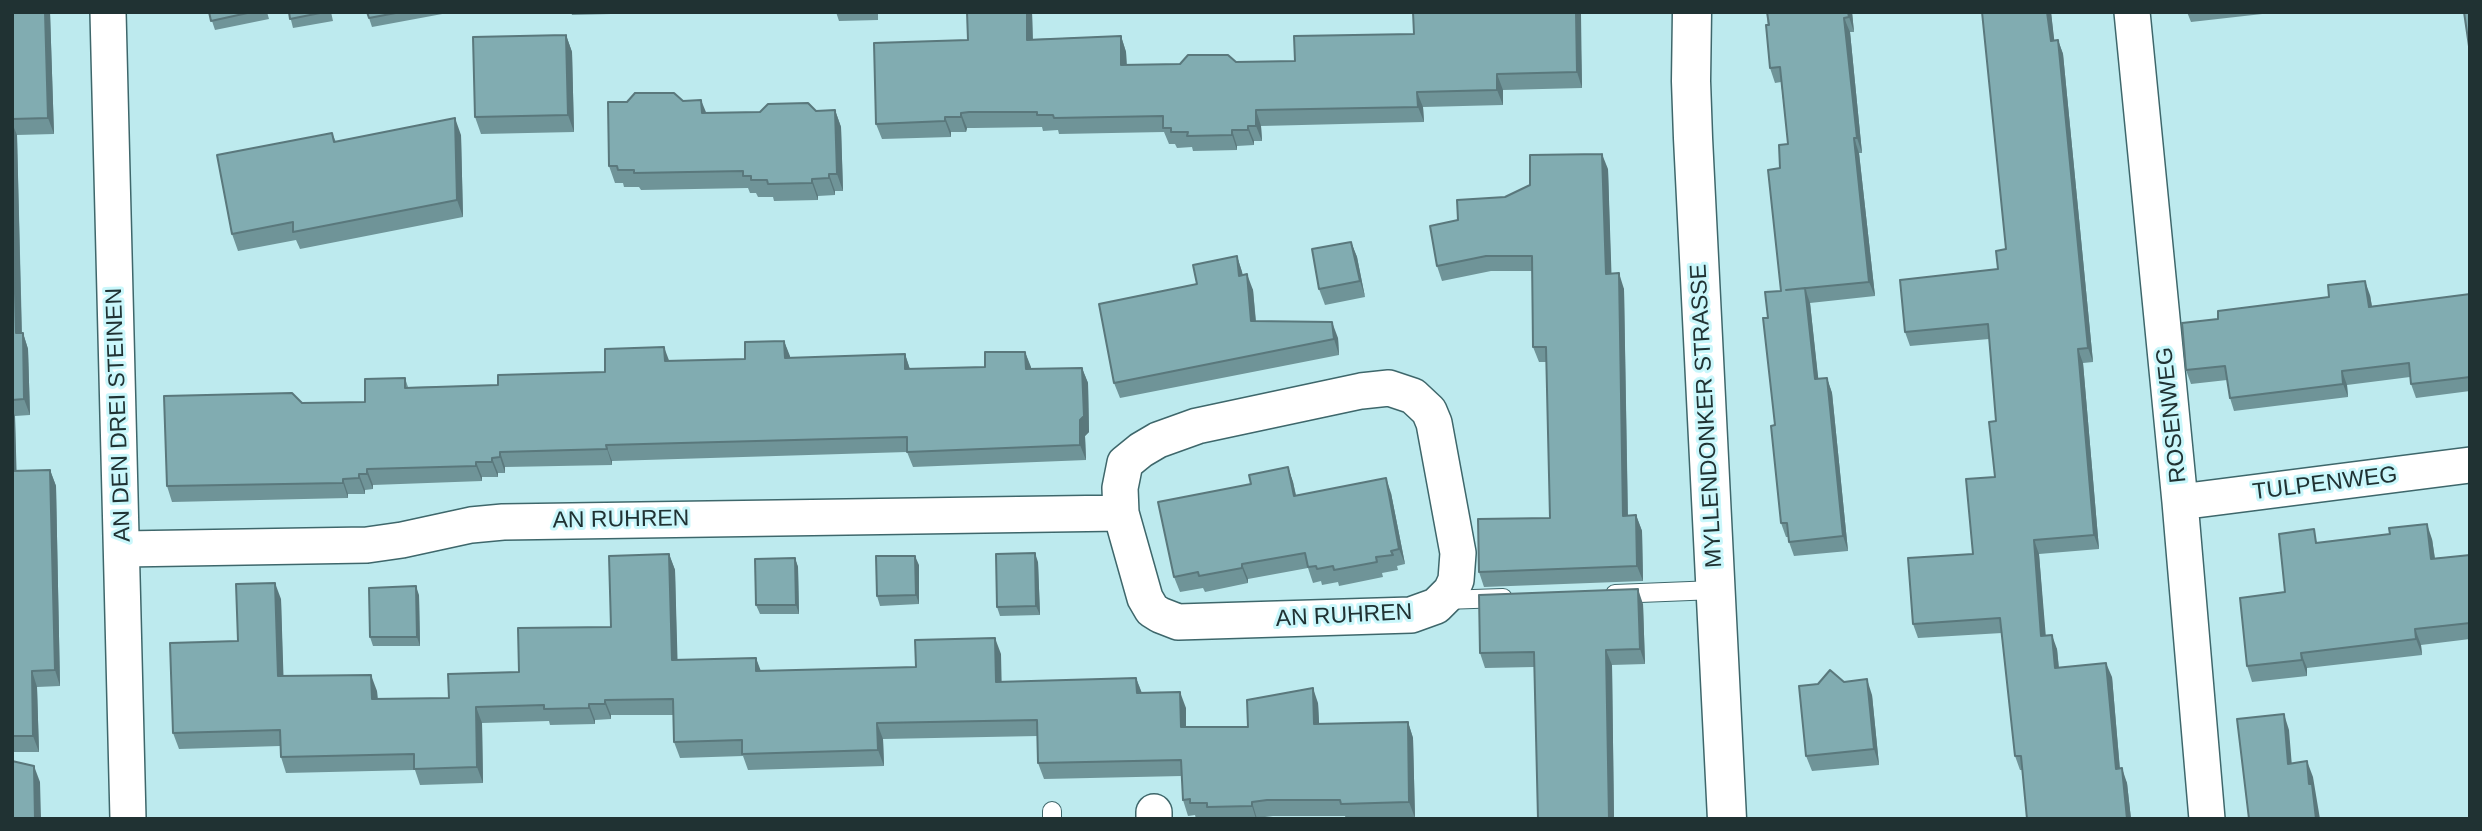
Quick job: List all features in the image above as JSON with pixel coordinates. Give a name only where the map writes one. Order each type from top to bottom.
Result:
[{"type":"street","name":"AN DEN DREI STEINEN","points":[[108,12],[128,819]]},
{"type":"street","name":"MYLLENDONKER STRASSE","points":[[1692,12],[1693,127],[1727,819]]},
{"type":"street","name":"ROSENWEG","points":[[2132,12],[2180,502],[2207,819]]},
{"type":"street","name":"AN RUHREN","points":[[1389,388],[1400,390],[1413,396],[1429,411],[1438,438],[1458,553],[1456,580],[1444,600],[1436,606],[1411,615],[1178,622],[1152,610],[1144,598],[1121,513],[1119,488],[1125,463],[1141,450],[1177,431],[1361,391],[1389,388]]},
{"type":"street","name":"TULPENWEG","points":[[2180,502],[2470,466]]},
{"type":"street","name":"AN RUHREN","points":[[123,549],[367,545],[471,525],[503,522],[1121,513]]},
{"type":"lane","points":[[1593,595],[1716,590]]},
{"type":"lane","points":[[1444,600],[1525,597]]},
{"type":"building","points":[[12,12],[45,12],[48,118],[12,119]]},
{"type":"building","points":[[209,12],[252,12],[211,21]]},
{"type":"building","points":[[289,12],[325,12],[290,19]]},
{"type":"building","points":[[367,12],[401,12],[369,18]]},
{"type":"building","points":[[967,12],[1027,12],[1027,40],[1121,36],[1121,65],[1180,64],[1188,55],[1228,55],[1236,62],[1295,61],[1294,36],[1414,34],[1413,12],[1576,12],[1577,72],[1497,74],[1497,90],[1417,92],[1418,107],[1256,110],[1256,126],[1248,126],[1248,130],[1232,130],[1232,135],[1187,136],[1188,132],[1171,132],[1171,128],[1163,128],[1163,116],[1054,118],[1053,115],[1037,115],[1037,112],[969,112],[961,113],[961,117],[945,117],[945,121],[876,124],[874,43],[968,40]]},
{"type":"building","points":[[1767,12],[1848,12],[1849,17],[1844,18],[1869,282],[1805,288],[1815,379],[1827,378],[1843,536],[1789,542],[1787,523],[1781,523],[1771,426],[1775,425],[1763,318],[1768,318],[1765,292],[1781,291],[1768,170],[1780,168],[1779,145],[1788,144],[1780,67],[1770,68]]},
{"type":"building","points":[[1982,12],[2047,12],[2051,41],[2058,40],[2088,348],[2078,349],[2094,535],[2034,540],[2041,636],[2052,635],[2055,668],[2106,663],[2116,769],[2122,768],[2127,819],[2027,819],[2021,756],[2015,756],[2000,618],[1913,624],[1908,558],[1973,554],[1966,479],[1995,477],[1989,422],[1996,421],[1988,324],[1905,332],[1900,280],[1998,269],[1996,251],[2006,249]]},
{"type":"building","points":[[2464,12],[2470,12],[2470,53]]},
{"type":"building","points":[[566,35],[568,115],[475,117],[473,37]]},
{"type":"building","points":[[635,93],[674,93],[683,101],[701,100],[702,113],[760,112],[768,104],[808,103],[816,111],[835,110],[837,174],[829,174],[829,178],[812,179],[812,183],[768,184],[767,180],[751,180],[751,176],[743,176],[743,171],[634,173],[634,170],[618,170],[617,166],[609,166],[608,102],[627,102]]},
{"type":"building","points":[[455,118],[457,200],[293,232],[293,222],[232,234],[217,155],[332,133],[334,142]]},
{"type":"building","points":[[1602,154],[1606,274],[1619,273],[1623,516],[1636,515],[1637,566],[1479,572],[1478,519],[1550,518],[1546,347],[1533,347],[1532,256],[1486,256],[1437,266],[1430,226],[1458,220],[1457,200],[1505,197],[1530,185],[1530,155]]},
{"type":"building","points":[[12,173],[16,333],[23,333],[24,399],[12,400]]},
{"type":"building","points":[[1351,242],[1360,281],[1319,289],[1312,249]]},
{"type":"building","points":[[1237,256],[1239,276],[1247,274],[1251,321],[1332,322],[1334,339],[1114,383],[1099,304],[1197,284],[1193,265]]},
{"type":"building","points":[[2365,281],[2369,307],[2470,294],[2470,377],[2411,384],[2409,363],[2342,371],[2343,384],[2230,398],[2225,366],[2186,370],[2182,323],[2218,319],[2218,311],[2329,297],[2328,285]]},
{"type":"building","points":[[784,341],[785,358],[905,354],[905,369],[985,367],[985,352],[1025,352],[1026,369],[1082,368],[1084,416],[1080,420],[1080,445],[907,452],[907,437],[606,445],[607,449],[500,452],[500,457],[492,458],[492,462],[476,462],[476,466],[367,469],[367,474],[359,474],[359,478],[343,479],[343,483],[167,486],[164,396],[292,393],[302,403],[365,402],[365,379],[405,378],[405,388],[498,385],[498,375],[605,372],[605,349],[664,347],[665,361],[745,359],[745,342]]},
{"type":"building","points":[[1288,467],[1294,496],[1386,478],[1399,549],[1391,551],[1393,555],[1376,557],[1377,562],[1334,570],[1333,566],[1317,569],[1316,566],[1308,567],[1305,553],[1242,564],[1242,568],[1199,576],[1198,572],[1174,577],[1158,502],[1251,484],[1249,475]]},
{"type":"building","points":[[50,470],[55,670],[32,671],[33,736],[12,736],[12,471]]},
{"type":"building","points":[[2427,524],[2431,559],[2470,555],[2470,623],[2415,629],[2416,639],[2301,653],[2302,660],[2247,666],[2240,598],[2285,592],[2279,534],[2314,529],[2316,543],[2390,534],[2389,528]]},
{"type":"building","points":[[1035,553],[1036,606],[997,607],[996,554]]},
{"type":"building","points":[[669,554],[672,660],[756,658],[756,671],[916,667],[915,640],[995,638],[996,682],[1136,678],[1137,693],[1180,692],[1181,727],[1248,727],[1247,700],[1313,688],[1314,724],[1408,722],[1409,802],[1341,804],[1340,800],[1267,800],[1252,802],[1252,806],[1207,807],[1207,803],[1190,803],[1190,799],[1183,800],[1181,760],[1038,763],[1037,720],[877,723],[878,750],[742,754],[742,740],[674,742],[673,699],[605,700],[605,704],[589,704],[589,708],[544,709],[544,705],[476,707],[477,767],[414,769],[414,754],[281,757],[280,730],[173,733],[170,643],[238,641],[236,584],[275,583],[278,676],[371,675],[372,699],[449,698],[448,674],[519,672],[518,628],[611,627],[609,556]]},
{"type":"building","points":[[876,556],[915,556],[916,595],[877,596]]},
{"type":"building","points":[[795,558],[796,605],[756,605],[755,559]]},
{"type":"building","points":[[416,586],[417,637],[370,637],[369,588]]},
{"type":"building","points":[[1638,589],[1640,649],[1606,650],[1609,819],[1538,819],[1534,652],[1480,653],[1479,595]]},
{"type":"building","points":[[1830,670],[1844,682],[1867,679],[1874,749],[1806,756],[1799,686],[1818,684]]},
{"type":"building","points":[[2284,714],[2288,764],[2307,761],[2316,819],[2249,819],[2237,719]]},
{"type":"building","points":[[12,761],[34,766],[35,819],[12,819]]}]
